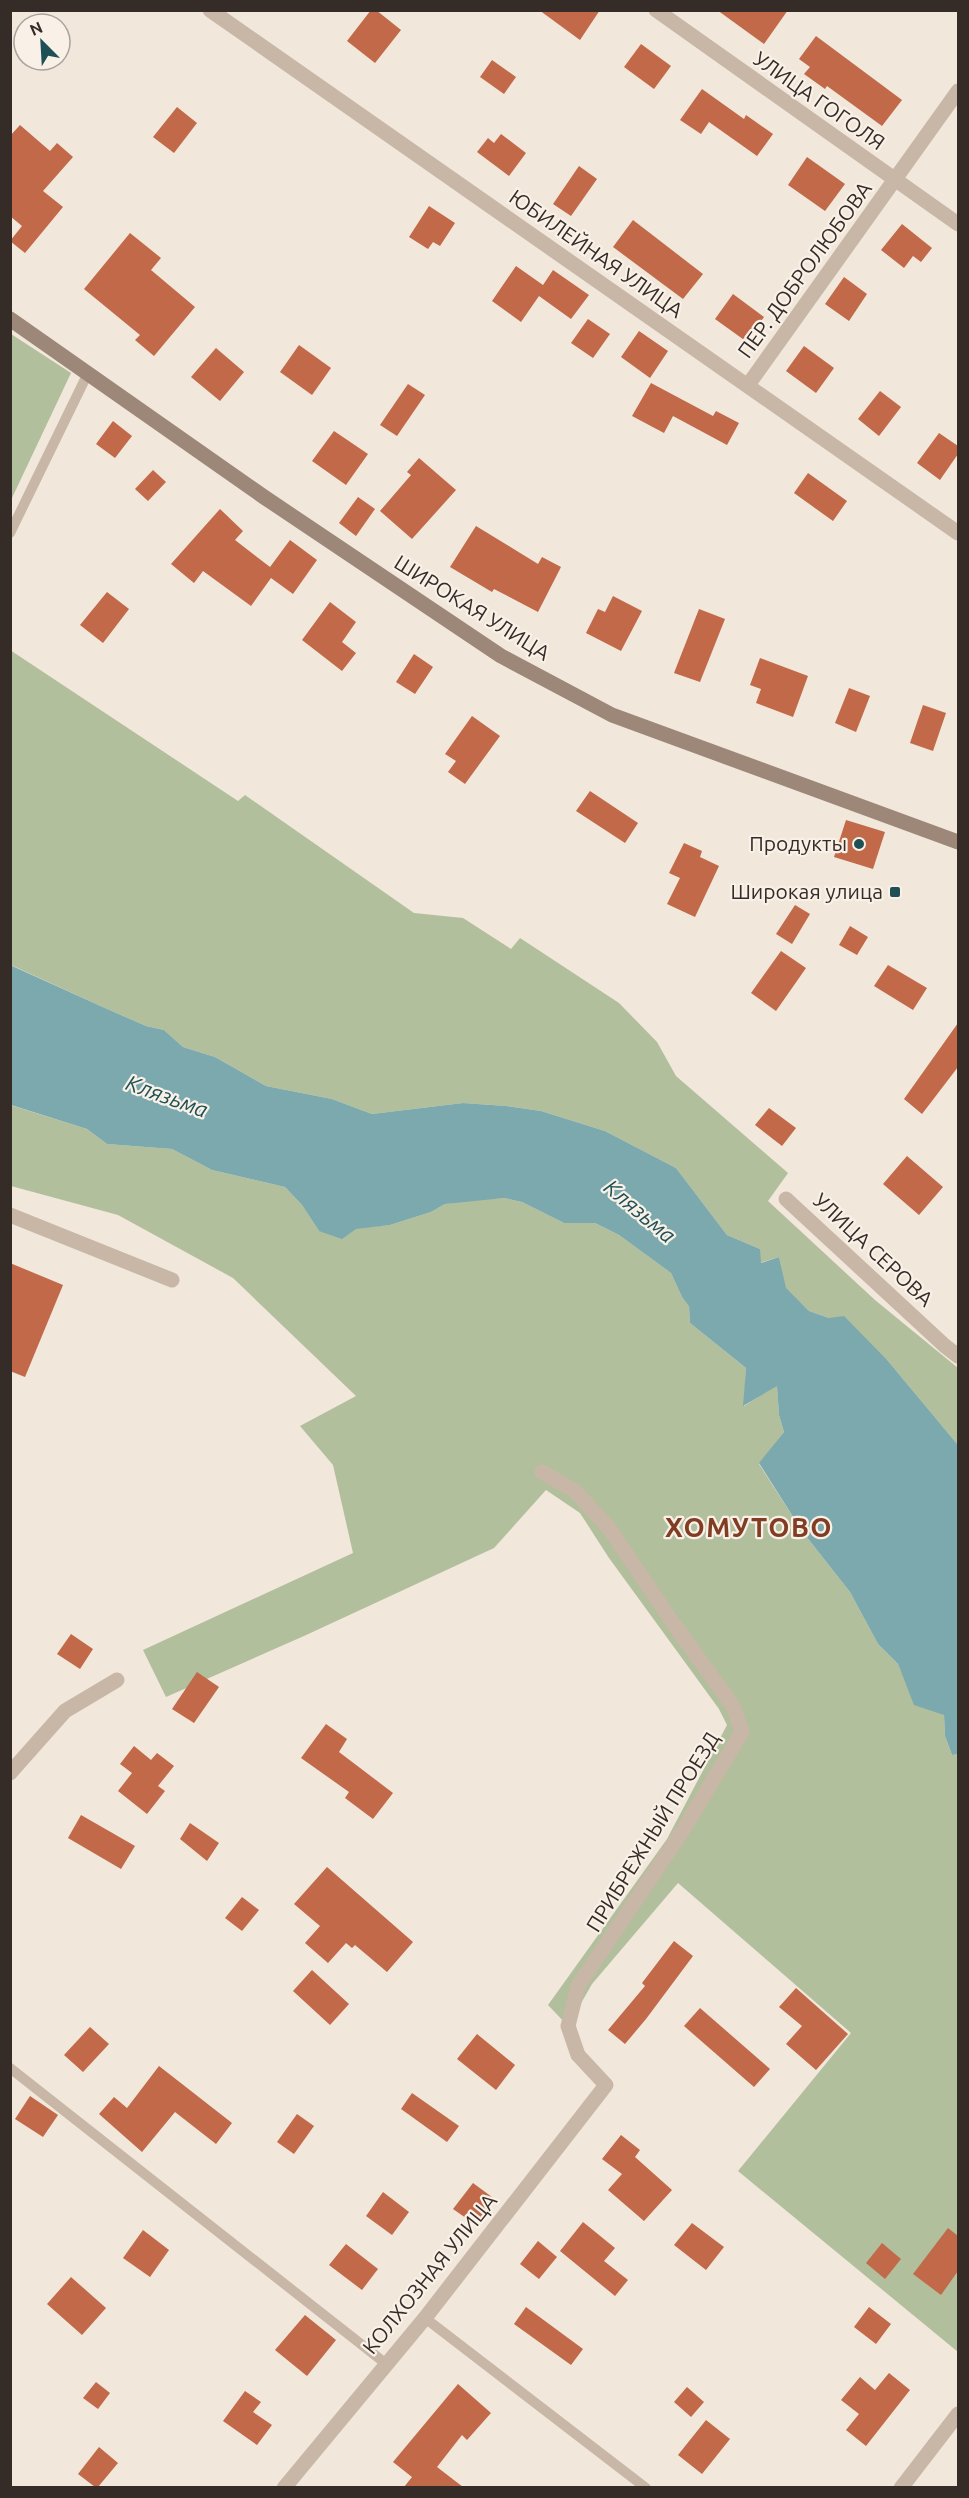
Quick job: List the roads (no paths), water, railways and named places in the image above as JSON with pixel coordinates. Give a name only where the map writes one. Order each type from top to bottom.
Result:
[{"type":"street","name":"ЮБИЛЕЙНАЯ УЛИЦА","points":[[210,10],[958,533]]},
{"type":"street","name":"УЛИЦА ГОГОЛЯ","points":[[656,10],[958,224]]},
{"type":"street","name":"ПЕР. ДОБРОЛЮБОВА","points":[[748,385],[958,91]]},
{"type":"street","name":"ШИРОКАЯ УЛИЦА","points":[[10,319],[264,497],[501,656],[612,715],[958,842]]},
{"type":"street","name":"УЛИЦА СЕРОВА","points":[[786,1199],[958,1356]]},
{"type":"street","points":[[10,1215],[172,1280]]},
{"type":"street","name":"ПРИБРЕЖНЫЙ ПРОЕЗД","points":[[542,1472],[575,1491],[609,1528],[675,1626],[733,1706],[742,1732],[683,1830],[578,1986],[568,2026],[578,2055],[606,2085]]},
{"type":"street","points":[[10,1773],[65,1711],[117,1680]]},
{"type":"street","name":"КОЛХОЗНАЯ УЛИЦА","points":[[284,2487],[385,2363],[425,2318],[606,2085]]},
{"type":"street","points":[[901,2487],[958,2414]]},
{"type":"lane","points":[[10,533],[88,373]]},
{"type":"lane","points":[[10,2068],[385,2363]]},
{"type":"lane","points":[[425,2318],[646,2487]]},
{"type":"water","name":"Клязьма","points":[[10,965],[146,1026],[164,1030],[183,1047],[215,1057],[266,1086],[332,1099],[372,1114],[463,1103],[541,1111],[605,1131],[676,1168],[727,1235],[760,1249],[761,1263],[779,1257],[786,1288],[809,1311],[829,1318],[844,1316],[888,1361],[958,1445],[958,1754],[952,1755],[945,1736],[944,1715],[914,1705],[898,1664],[878,1644],[850,1592],[802,1531],[759,1463],[784,1432],[779,1415],[777,1386],[743,1406],[746,1368],[690,1323],[689,1306],[682,1297],[671,1273],[619,1235],[595,1223],[564,1223],[522,1202],[504,1198],[445,1204],[431,1212],[390,1225],[356,1229],[342,1239],[319,1231],[302,1205],[285,1187],[212,1170],[172,1149],[107,1144],[87,1129],[11,1105]]},
{"type":"place","name":"Продукты","points":[[859,844]]},
{"type":"place","name":"Широкая улица","points":[[895,892]]},
{"type":"district","name":"ХОМУТОВО","points":[[749,1528]]}]
